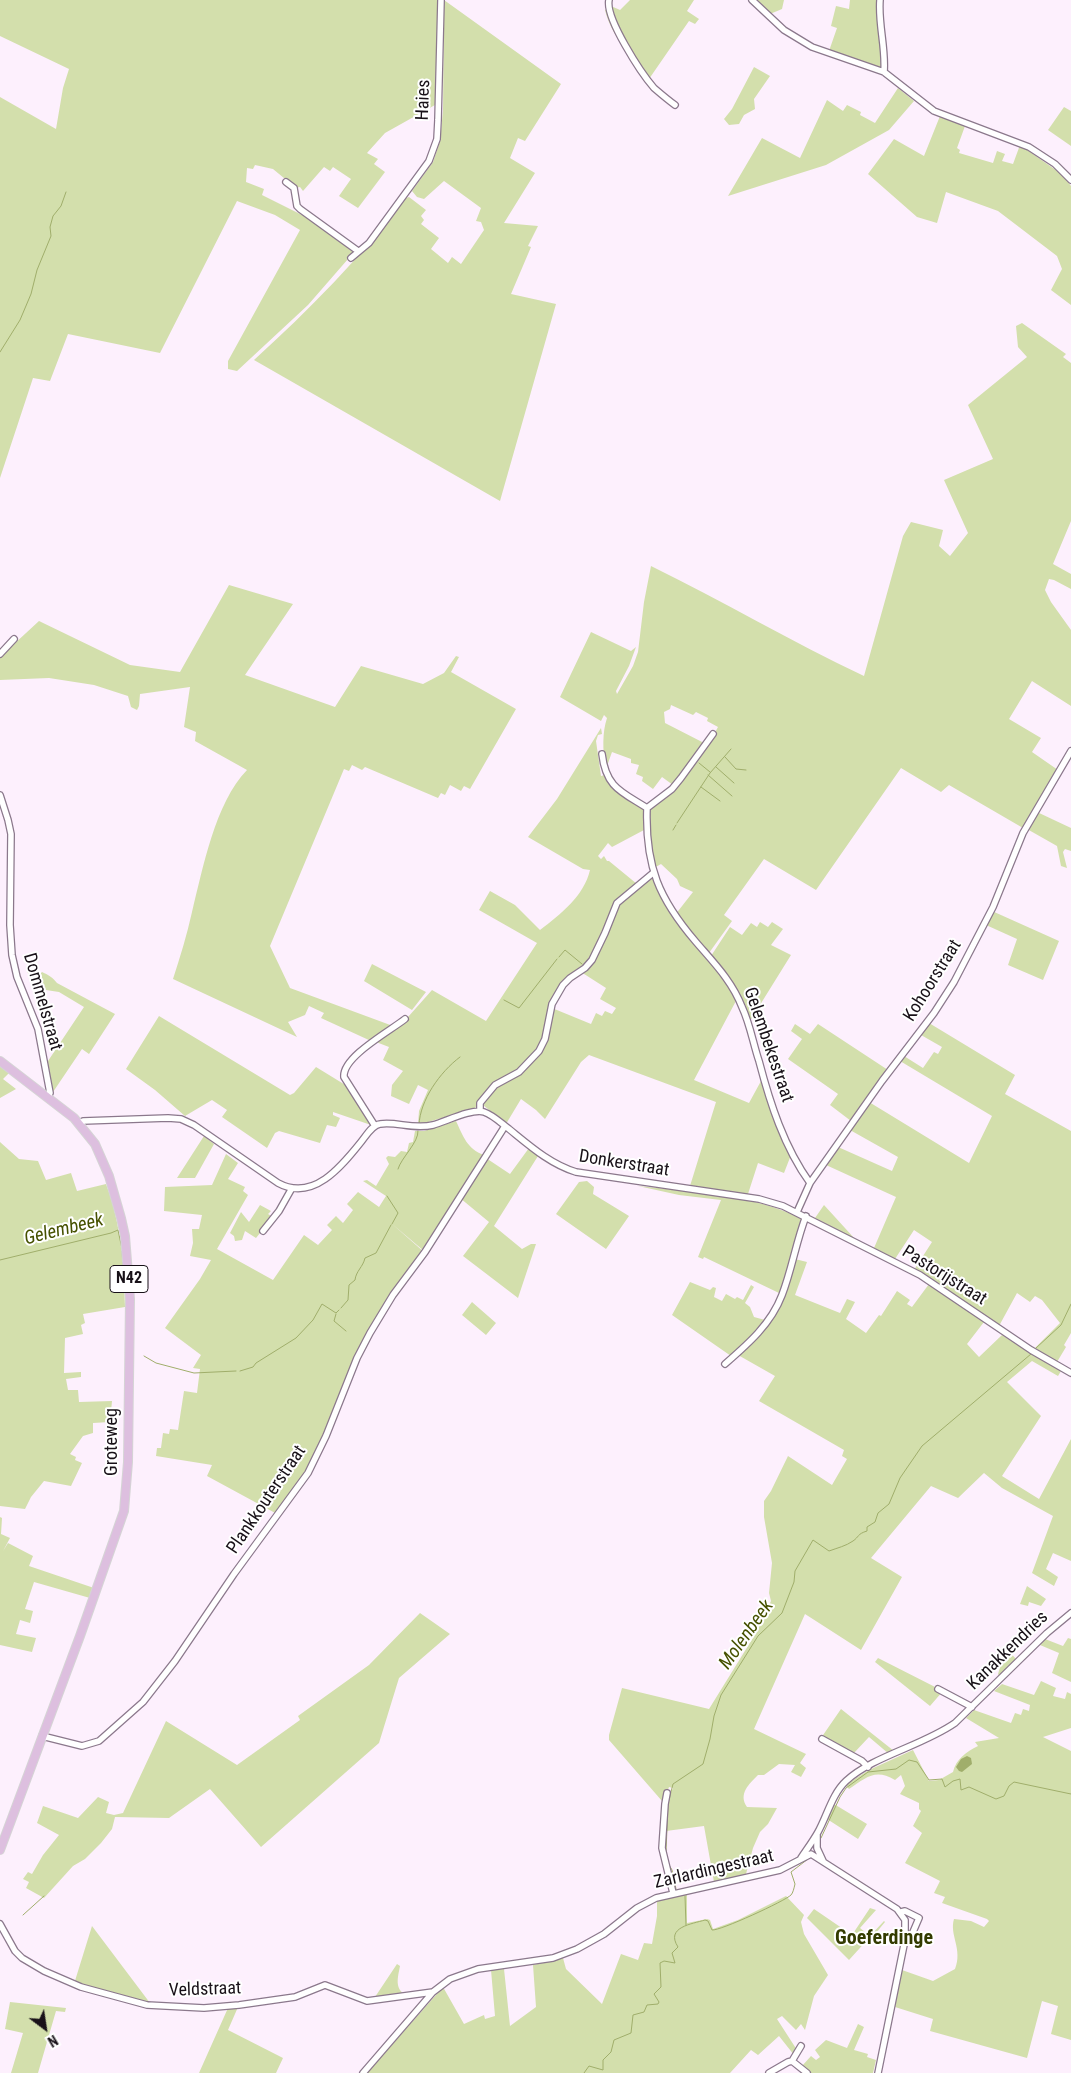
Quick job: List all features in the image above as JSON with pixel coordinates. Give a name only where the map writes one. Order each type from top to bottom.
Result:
[{"type":"main road","name":"Groteweg","points":[[0,1061],[80,1123],[102,1158],[109,1176],[125,1236],[130,1299],[127,1494],[121,1524],[0,1850]]},
{"type":"street","name":"Haies","points":[[351,258],[369,243],[429,161],[437,139],[441,0]]},
{"type":"street","points":[[609,0],[607,7],[636,62],[653,86],[675,105]]},
{"type":"street","points":[[752,0],[784,30],[812,47],[884,72],[934,111],[1029,147],[1055,164],[1071,180]]},
{"type":"street","points":[[880,0],[884,72]]},
{"type":"street","points":[[286,182],[294,188],[297,206],[300,209],[358,252]]},
{"type":"street","points":[[0,654],[14,639]]},
{"type":"street","points":[[602,754],[605,770],[613,786],[647,808],[672,789],[713,734]]},
{"type":"street","name":"Kohoorstraat","points":[[797,1212],[810,1183],[882,1081],[946,996],[993,907],[1023,833],[1071,751]]},
{"type":"street","name":"Dommelstraat","points":[[0,795],[11,834],[10,925],[12,955],[17,977],[38,1029],[50,1093],[47,1097]]},
{"type":"street","name":"Gelembekestraat","points":[[647,808],[647,841],[653,873],[675,917],[722,971],[734,989],[748,1023],[776,1116],[789,1146],[810,1183]]},
{"type":"street","points":[[80,1123],[83,1121],[181,1119],[206,1133],[278,1183],[292,1188],[311,1187],[330,1177],[375,1126],[380,1124],[420,1127],[480,1111],[480,1103],[494,1085],[519,1072],[539,1051],[544,1039],[552,1004],[564,985],[592,960],[617,903],[653,873]]},
{"type":"street","points":[[375,1126],[344,1077],[344,1070],[355,1056],[405,1019]]},
{"type":"street","name":"Donkerstraat","points":[[480,1111],[486,1112],[557,1165],[576,1172],[759,1199],[797,1212]]},
{"type":"street","name":"Plankkouterstraat","points":[[42,1736],[82,1746],[99,1741],[143,1702],[175,1661],[234,1574],[308,1473],[326,1436],[357,1358],[370,1333],[393,1295],[425,1252],[505,1126]]},
{"type":"street","points":[[263,1231],[279,1211],[292,1188]]},
{"type":"street","name":"Pastorijstraat","points":[[797,1212],[920,1275],[1022,1344],[1071,1373]]},
{"type":"street","points":[[726,1364],[750,1343],[772,1316],[782,1296],[806,1216]]},
{"type":"street","name":"Kanakkendries","points":[[967,1712],[1047,1633],[1071,1613]]},
{"type":"street","points":[[938,1689],[972,1707]]},
{"type":"street","name":"Zarlardingestraat","points":[[363,2073],[433,1992],[450,1979],[464,1972],[492,1966],[536,1962],[553,1958],[577,1949],[604,1934],[646,1902],[674,1893],[780,1870],[800,1860],[810,1851],[837,1792],[845,1782],[868,1766],[941,1733],[967,1712]]},
{"type":"street","points":[[822,1739],[862,1760],[868,1766]]},
{"type":"street","points":[[667,1793],[662,1848],[674,1893]]},
{"type":"street","name":"Zarlardingestraat","points":[[817,1849],[818,1833]]},
{"type":"street","points":[[823,1861],[814,1845],[810,1851],[836,1872],[901,1912],[905,1920],[905,1940],[878,2073]]},
{"type":"street","points":[[901,1912],[905,1911],[919,1918],[910,1938],[905,1940]]},
{"type":"street","name":"Veldstraat","points":[[0,1924],[15,1951],[22,1958],[44,1971],[81,1987],[147,2005],[194,2008],[238,2005],[295,1997],[325,1985],[367,2001],[433,1992]]},
{"type":"street","points":[[769,2073],[792,2061],[801,2046]]},
{"type":"street","points":[[792,2061],[807,2073]]},
{"type":"shaded area","points":[[0,0],[438,0],[435,105],[385,133],[367,153],[378,159],[374,164],[385,172],[358,208],[339,196],[351,179],[333,167],[330,171],[324,167],[303,191],[300,187],[296,188],[273,169],[255,165],[253,169],[247,168],[246,182],[264,189],[262,195],[310,219],[355,251],[308,305],[237,371],[228,369],[228,361],[300,230],[275,215],[237,201],[160,353],[68,334],[50,381],[33,378],[0,478],[0,97],[56,129],[63,88],[69,69],[0,36]]},
{"type":"shaded area","points":[[444,0],[561,84],[525,141],[518,138],[510,158],[535,173],[504,223],[538,226],[528,246],[531,247],[511,294],[556,304],[500,501],[254,360],[334,282],[406,198],[409,197],[426,210],[421,216],[424,220],[421,224],[439,238],[431,249],[448,263],[452,257],[461,264],[484,230],[481,222],[476,221],[481,208],[444,181],[424,199],[417,197],[412,191],[433,162],[440,141],[443,111]]},
{"type":"shaded area","points":[[630,0],[694,0],[687,11],[699,19],[695,24],[689,21],[649,79],[617,38],[605,10],[611,6],[620,10]]},
{"type":"shaded area","points":[[755,0],[784,0],[782,9],[770,14]]},
{"type":"shaded area","points":[[850,0],[878,0],[881,67],[879,68],[829,51],[837,28],[831,26],[836,6],[849,9]]},
{"type":"shaded area","points":[[754,67],[770,76],[754,99],[755,109],[744,115],[739,124],[729,125],[724,119],[732,109]]},
{"type":"shaded area","points":[[898,88],[914,101],[889,130],[826,165],[728,196],[762,138],[800,158],[827,100],[843,111],[847,105],[861,112],[860,115],[875,123]]},
{"type":"shaded area","points":[[1064,107],[1071,111],[1071,146],[1048,130]]},
{"type":"shaded area","points":[[940,116],[965,126],[957,148],[960,150],[959,153],[993,163],[997,151],[1005,154],[1002,161],[1013,164],[1020,145],[1063,175],[1071,186],[1071,305],[1051,290],[1062,269],[1057,256],[998,211],[946,192],[937,223],[917,217],[868,174],[894,139],[924,156]]},
{"type":"shaded area","points":[[1022,323],[1066,354],[1063,357],[1071,363],[1071,521],[1053,564],[1071,574],[1071,589],[1049,579],[1045,590],[1051,602],[1071,630],[1071,706],[1032,681],[1009,719],[1041,738],[1032,752],[1058,770],[1023,828],[949,785],[941,792],[901,768],[816,890],[764,859],[724,915],[732,921],[709,953],[675,915],[693,892],[680,886],[677,879],[661,864],[654,868],[648,811],[671,792],[708,745],[718,727],[707,721],[708,718],[696,712],[693,715],[671,705],[670,709],[664,712],[665,723],[706,744],[673,785],[662,777],[653,789],[642,781],[643,777],[636,774],[639,765],[631,763],[631,759],[612,752],[607,766],[605,766],[603,742],[607,718],[604,715],[601,721],[560,697],[591,632],[631,651],[636,647],[616,691],[617,694],[633,666],[638,652],[644,602],[651,566],[864,676],[903,536],[911,522],[943,530],[939,546],[950,556],[968,533],[944,480],[993,459],[968,405],[1027,357],[1018,347],[1016,326]]},
{"type":"shaded area","points":[[229,585],[293,604],[245,675],[335,707],[361,666],[423,684],[444,673],[456,656],[459,657],[451,672],[516,709],[470,789],[464,786],[461,791],[450,785],[445,795],[441,793],[438,798],[365,767],[362,770],[352,765],[349,771],[344,769],[270,946],[290,988],[393,1026],[371,1041],[321,1018],[324,1013],[309,1006],[305,1015],[288,1022],[297,1037],[173,979],[218,818],[226,800],[247,770],[195,741],[196,732],[184,727],[190,687],[140,694],[137,710],[131,707],[128,696],[94,685],[49,678],[0,680],[0,657],[39,621],[130,665],[180,672]]},
{"type":"shaded area","points":[[601,728],[602,734],[598,735],[596,741],[601,776],[605,775],[617,791],[643,809],[644,830],[612,847],[608,843],[598,856],[601,859],[604,856],[607,861],[637,884],[612,906],[601,938],[586,965],[575,972],[550,1004],[545,1023],[552,1008],[591,1024],[596,1013],[602,1016],[605,1011],[612,1014],[616,1008],[600,999],[606,988],[581,972],[589,966],[599,951],[616,907],[649,879],[654,879],[671,915],[718,969],[737,999],[694,1080],[749,1103],[761,1081],[774,1118],[791,1155],[784,1173],[758,1163],[748,1194],[690,1186],[716,1102],[589,1055],[581,1062],[545,1119],[521,1099],[506,1124],[483,1105],[491,1092],[532,1063],[497,1081],[488,1088],[475,1108],[418,1125],[419,1111],[428,1090],[418,1085],[409,1104],[391,1096],[392,1085],[403,1071],[383,1060],[389,1047],[376,1042],[408,1017],[432,990],[486,1021],[537,943],[479,910],[490,891],[515,905],[540,930],[571,904],[583,888],[590,870],[583,869],[528,837],[557,799]]},
{"type":"shaded area","points":[[1037,812],[1071,828],[1071,851],[1065,849],[1063,852],[1067,868],[1061,866],[1057,846],[1027,829]]},
{"type":"shaded area","points":[[992,911],[1059,941],[1043,980],[1008,965],[1017,939],[986,925]]},
{"type":"shaded area","points":[[760,922],[768,927],[772,922],[783,929],[771,945],[791,955],[750,1021],[735,986],[711,956],[730,927],[742,935],[751,923],[757,927]]},
{"type":"shaded area","points":[[372,964],[426,992],[412,1010],[364,981]]},
{"type":"shaded area","points":[[29,970],[39,975],[42,972],[44,973],[57,983],[115,1014],[89,1054],[82,1049],[51,1095],[46,1064],[84,1007],[59,992],[46,990],[39,986],[27,972]]},
{"type":"shaded area","points":[[159,1016],[290,1095],[294,1093],[316,1067],[347,1086],[371,1125],[333,1112],[333,1115],[340,1118],[336,1127],[327,1125],[320,1143],[279,1131],[275,1133],[267,1148],[222,1117],[227,1110],[212,1100],[185,1116],[155,1090],[126,1069]]},
{"type":"shaded area","points":[[929,1023],[1015,1075],[1005,1094],[1071,1131],[1071,1333],[1064,1345],[1066,1347],[1057,1362],[1035,1348],[1060,1323],[1042,1300],[1035,1296],[1030,1302],[1017,1293],[999,1326],[937,1283],[914,1270],[932,1242],[914,1230],[895,1259],[874,1248],[896,1197],[826,1165],[838,1147],[892,1171],[898,1157],[850,1130],[869,1102],[969,1163],[992,1116],[900,1061],[904,1056],[923,1068],[934,1052],[938,1054],[942,1047],[921,1035]]},
{"type":"shaded area","points":[[795,1024],[810,1034],[818,1024],[888,1070],[851,1121],[830,1105],[838,1094],[788,1059],[802,1039],[791,1031]]},
{"type":"shaded area","points":[[0,1066],[9,1073],[3,1079],[16,1089],[0,1098]]},
{"type":"shaded area","points":[[456,1121],[463,1137],[470,1146],[484,1155],[424,1251],[391,1223],[424,1252],[377,1317],[307,1472],[277,1514],[207,1476],[212,1465],[156,1456],[157,1448],[161,1448],[163,1433],[169,1434],[170,1429],[178,1430],[184,1391],[197,1393],[200,1369],[193,1368],[201,1355],[165,1328],[200,1279],[211,1260],[190,1256],[193,1243],[192,1229],[199,1229],[202,1215],[164,1211],[165,1187],[212,1185],[226,1154],[238,1163],[228,1179],[245,1187],[243,1191],[248,1195],[217,1249],[273,1280],[304,1235],[318,1245],[332,1230],[327,1225],[336,1216],[343,1223],[353,1210],[347,1204],[358,1192],[379,1207],[386,1196],[363,1181],[367,1180],[376,1186],[389,1164],[386,1158],[388,1156],[395,1157],[401,1151],[407,1152],[409,1143],[413,1142],[415,1131],[424,1131]]},
{"type":"shaded area","points":[[204,1136],[214,1144],[195,1178],[177,1178]]},
{"type":"shaded area","points":[[0,1142],[19,1159],[38,1161],[46,1180],[71,1173],[77,1191],[106,1184],[121,1244],[124,1275],[125,1307],[83,1314],[85,1323],[81,1325],[83,1334],[65,1338],[64,1373],[81,1372],[81,1377],[66,1379],[68,1390],[78,1390],[79,1402],[112,1401],[110,1422],[93,1423],[93,1433],[83,1436],[70,1454],[76,1457],[75,1460],[82,1463],[71,1486],[44,1481],[31,1497],[25,1509],[0,1506]]},
{"type":"shaded area","points":[[529,1148],[538,1156],[494,1226],[522,1249],[531,1244],[536,1244],[518,1298],[463,1256],[489,1222],[460,1198],[486,1158],[510,1174]]},
{"type":"shaded area","points":[[587,1181],[594,1187],[593,1194],[629,1216],[606,1249],[556,1214],[579,1182]]},
{"type":"shaded area","points":[[638,1186],[701,1192],[743,1199],[764,1204],[802,1219],[781,1292],[779,1293],[704,1257],[703,1259],[698,1257],[721,1200],[679,1195]]},
{"type":"shaded area","points":[[260,1205],[271,1211],[268,1214],[273,1217],[256,1238],[245,1231],[242,1240],[235,1241],[234,1236],[230,1233],[241,1212],[249,1222]]},
{"type":"shaded area","points":[[824,1205],[855,1239],[815,1218]]},
{"type":"shaded area","points":[[795,1259],[807,1262],[795,1295],[840,1313],[847,1299],[855,1302],[846,1319],[866,1333],[879,1315],[881,1316],[897,1291],[910,1300],[907,1304],[912,1307],[929,1284],[984,1322],[967,1344],[979,1357],[1002,1335],[1061,1371],[1058,1376],[1032,1361],[1007,1382],[1041,1416],[1002,1476],[1039,1499],[1071,1439],[1071,1561],[1053,1553],[1046,1569],[1058,1577],[1054,1586],[1032,1573],[1053,1516],[1002,1488],[984,1473],[958,1498],[931,1486],[871,1558],[902,1577],[861,1650],[805,1614],[754,1729],[806,1754],[800,1763],[806,1768],[801,1777],[791,1772],[795,1765],[779,1764],[764,1775],[758,1775],[748,1786],[744,1794],[747,1807],[777,1808],[768,1824],[760,1832],[753,1848],[746,1874],[714,1882],[704,1826],[666,1831],[667,1802],[673,1788],[669,1787],[662,1801],[609,1740],[609,1735],[622,1688],[709,1709],[756,1633],[771,1601],[769,1593],[772,1563],[764,1517],[764,1501],[788,1456],[832,1485],[847,1459],[842,1456],[844,1450],[759,1401],[775,1376],[738,1355],[768,1324]]},
{"type":"shaded area","points":[[690,1282],[710,1290],[713,1287],[716,1288],[714,1297],[722,1301],[726,1294],[735,1299],[737,1297],[743,1300],[751,1285],[754,1287],[745,1303],[750,1307],[754,1317],[765,1320],[752,1338],[731,1356],[672,1315]]},
{"type":"shaded area","points":[[472,1302],[496,1323],[486,1335],[462,1315]]},
{"type":"shaded area","points":[[0,1517],[2,1518],[1,1534],[10,1538],[3,1551],[8,1543],[33,1556],[29,1566],[94,1588],[90,1598],[34,1582],[25,1609],[33,1611],[30,1623],[20,1620],[16,1634],[36,1638],[32,1652],[0,1645]]},
{"type":"shaded area","points":[[1027,1586],[1046,1599],[1041,1606],[1029,1602],[1028,1606],[1020,1604]]},
{"type":"shaded area","points":[[420,1613],[450,1634],[399,1678],[379,1743],[261,1847],[210,1789],[169,1818],[115,1817],[112,1829],[101,1843],[85,1859],[73,1866],[44,1898],[26,1888],[29,1882],[23,1879],[28,1872],[32,1874],[43,1855],[59,1835],[37,1823],[43,1806],[78,1818],[98,1797],[109,1802],[106,1813],[114,1815],[123,1813],[166,1721],[237,1765],[300,1720],[298,1716],[369,1665]]},
{"type":"shaded area","points":[[1068,1638],[1071,1639],[1071,1682],[1052,1673],[1059,1653],[1040,1645],[1045,1639],[1063,1646]]},
{"type":"shaded area","points":[[1006,1648],[1016,1659],[999,1676],[998,1674]]},
{"type":"shaded area","points":[[878,1658],[943,1691],[930,1706],[875,1662]]},
{"type":"shaded area","points":[[1041,1681],[1056,1688],[1053,1696],[1065,1699],[1067,1692],[1071,1694],[1071,1728],[1043,1737],[1071,1751],[1071,2040],[1051,2034],[1058,2006],[1042,2001],[1027,2058],[930,2031],[933,2019],[895,2007],[902,1970],[933,1981],[955,1969],[958,1955],[953,1931],[954,1919],[971,1921],[984,1927],[989,1921],[942,1903],[945,1897],[934,1893],[940,1881],[905,1863],[922,1833],[913,1826],[921,1811],[919,1803],[900,1794],[905,1786],[901,1775],[895,1780],[882,1775],[871,1776],[849,1789],[845,1785],[869,1770],[913,1750],[929,1781],[939,1780],[953,1772],[956,1763],[962,1756],[978,1746],[975,1742],[999,1738],[966,1718],[974,1710],[1011,1723],[1015,1713],[1021,1715],[1023,1709],[1029,1711],[1030,1705],[994,1691],[1002,1684],[1034,1695]]},
{"type":"shaded area","points":[[841,1709],[894,1751],[889,1754],[869,1737],[853,1754],[821,1738]]},
{"type":"shaded area","points":[[967,1756],[971,1758],[972,1764],[962,1772],[959,1771],[956,1767],[961,1759]]},
{"type":"shaded area","points":[[834,1804],[867,1824],[858,1839],[827,1819]]},
{"type":"shaded area","points":[[687,1894],[687,1923],[707,1919],[710,1920],[713,1929],[738,1920],[786,1896],[804,1915],[801,1922],[804,1934],[828,1975],[814,1996],[805,2030],[801,2024],[796,2030],[782,2016],[777,2019],[797,2050],[794,2055],[779,2036],[758,2055],[751,2050],[730,2073],[367,2073],[443,1987],[464,2024],[484,2015],[485,2019],[495,2016],[491,1970],[504,1969],[510,2026],[536,2007],[533,1965],[563,1958],[566,1969],[602,2004],[621,1954],[638,1960],[644,1943],[652,1944],[657,1916],[657,1901]]},
{"type":"shaded area","points":[[870,1908],[876,1910],[860,1928],[870,1936],[885,1922],[871,1939],[869,1938],[849,1960],[807,1918],[814,1909],[852,1935]]},
{"type":"shaded area","points":[[92,1926],[150,2003],[160,2006],[74,1984]]},
{"type":"shaded area","points":[[397,1964],[400,1966],[398,1986],[406,1995],[373,2000]]},
{"type":"shaded area","points":[[10,2002],[66,2008],[65,2012],[56,2011],[38,2073],[11,2073],[23,2033],[5,2029]]},
{"type":"shaded area","points":[[238,2007],[228,2030],[283,2058],[276,2073],[199,2073],[228,2008]]},
{"type":"shaded area","points":[[858,2024],[864,2027],[854,2050],[868,2054],[867,2057],[876,2060],[873,2073],[810,2073],[802,2066],[811,2056],[816,2060],[820,2057],[815,2050],[826,2040],[847,2048]]},
{"type":"waterway","points":[[0,352],[20,320],[31,294],[37,270],[51,236],[50,227],[53,216],[61,206],[66,192]]},
{"type":"waterway","name":"Gelembeek","points":[[677,823],[710,773],[731,749]]},
{"type":"waterway","points":[[725,757],[736,769],[746,770]]},
{"type":"waterway","points":[[699,763],[710,772]]},
{"type":"waterway","points":[[716,767],[734,783]]},
{"type":"waterway","points":[[708,775],[732,796]]},
{"type":"waterway","points":[[701,787],[720,801]]},
{"type":"waterway","name":"Gelembeek","points":[[673,830],[676,825]]},
{"type":"waterway","name":"Gelembeek","points":[[559,957],[565,950],[582,964]]},
{"type":"waterway","name":"Gelembeek","points":[[504,1000],[519,1008],[557,959]]},
{"type":"waterway","name":"Gelembeek","points":[[419,1125],[423,1106],[432,1087],[445,1070],[460,1057]]},
{"type":"waterway","name":"Gelembeek","points":[[398,1169],[416,1140],[418,1131]]},
{"type":"waterway","name":"Gelembeek","points":[[387,1196],[398,1213],[392,1224]]},
{"type":"waterway","name":"Gelembeek","points":[[341,1308],[348,1300],[349,1285],[355,1280],[365,1258],[376,1253],[391,1225]]},
{"type":"waterway","name":"Gelembeek","points":[[0,1260],[118,1230],[122,1249]]},
{"type":"waterway","name":"Gelembeek","points":[[122,1251],[123,1265]]},
{"type":"waterway","name":"Gelembeek","points":[[124,1276],[126,1295]]},
{"type":"waterway","name":"Gelembeek","points":[[240,1371],[253,1367],[256,1363],[296,1338],[313,1320],[322,1304],[336,1313],[339,1310]]},
{"type":"waterway","points":[[1036,1348],[1061,1325],[1071,1304]]},
{"type":"waterway","points":[[336,1314],[334,1321],[346,1331]]},
{"type":"waterway","name":"Molenbeek","points":[[669,1800],[673,1784],[703,1764],[721,1695],[758,1636],[782,1613],[794,1582],[795,1571],[813,1540],[829,1551],[850,1543],[860,1534],[867,1531],[867,1527],[875,1522],[878,1513],[889,1504],[900,1478],[922,1446],[1031,1354]]},
{"type":"waterway","name":"Gelembeek","points":[[144,1356],[156,1363],[194,1373],[236,1371]]},
{"type":"waterway","name":"Molenbeek","points":[[821,1838],[846,1788],[868,1772],[896,1769],[909,1760],[917,1762],[929,1780],[942,1779],[945,1787],[953,1781],[960,1779],[961,1790],[969,1787],[996,1799],[1004,1796],[1009,1786],[1014,1782],[1071,1794]]},
{"type":"waterway","name":"Molenbeek","points":[[666,1852],[668,1804]]},
{"type":"waterway","name":"Molenbeek","points":[[584,2073],[589,2066],[603,2070],[603,2060],[611,2052],[614,2040],[631,2033],[633,2015],[644,2012],[647,2005],[658,2004],[659,2002],[654,1994],[661,1987],[660,1963],[664,1961],[675,1963],[672,1953],[678,1947],[675,1940],[677,1931],[687,1925],[705,1920],[708,1921],[712,1930],[717,1929],[777,1903],[792,1894],[795,1884],[791,1872],[808,1859]]},
{"type":"waterway","name":"Molenbeek","points":[[668,1863],[672,1870],[676,1889]]},
{"type":"waterway","points":[[23,1915],[44,1896]]},
{"type":"waterway","name":"Molenbeek","points":[[685,1896],[686,1925]]},
{"type":"district","name":"Goeferdinge","points":[[884,1939]]}]
